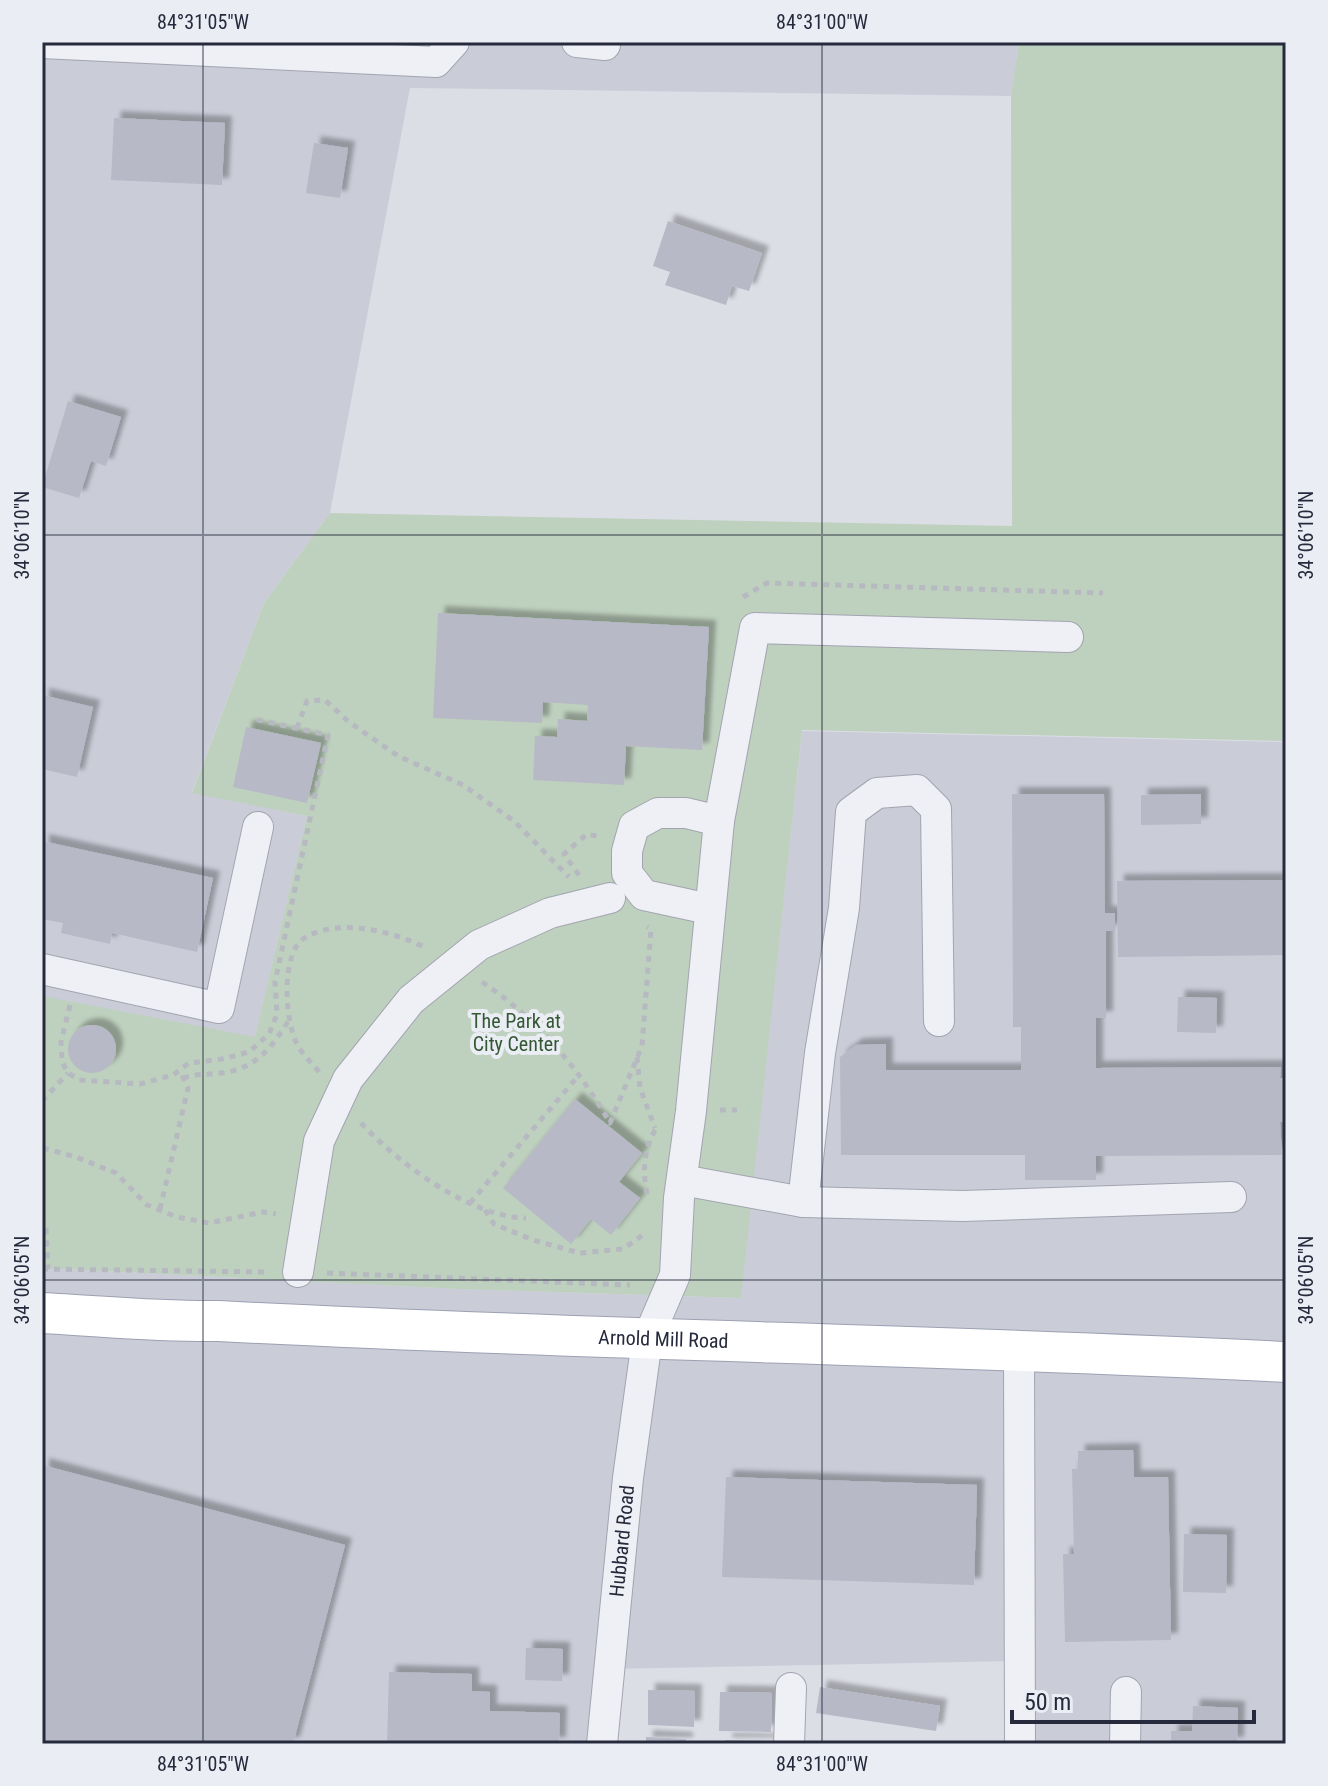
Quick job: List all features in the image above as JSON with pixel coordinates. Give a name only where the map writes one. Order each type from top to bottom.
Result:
[{"type":"main road","name":"Arnold Mill Road","points":[[42,1313],[111,1316],[156,1322],[219,1321],[647,1340],[1019,1350],[1286,1362]]},
{"type":"street","points":[[42,43],[436,62],[454,42]]},
{"type":"street","points":[[577,42],[605,45],[605,42]]},
{"type":"street","points":[[719,821],[686,813],[658,813],[634,826],[627,851],[627,873],[644,895],[709,909],[719,821],[755,628],[1068,637]]},
{"type":"street","points":[[803,1202],[820,1053],[844,908],[851,812],[877,793],[917,790],[936,809],[939,1021]]},
{"type":"street","points":[[42,969],[219,1008],[258,827]]},
{"type":"street","points":[[298,1272],[319,1141],[348,1079],[411,1000],[479,945],[598,892]]},
{"type":"street","name":"Hubbard Road","points":[[602,1744],[628,1478],[647,1340],[675,1275],[709,909]]},
{"type":"street","points":[[682,1180],[803,1202],[963,1206],[1231,1197]]},
{"type":"street","points":[[1019,1350],[1020,1744]]},
{"type":"street","points":[[791,1688],[789,1744],[806,1744]]},
{"type":"street","points":[[1125,1744],[1126,1692]]},
{"type":"path","points":[[297,728],[307,701],[325,700],[349,722],[398,756],[463,785],[514,821],[570,878]]},
{"type":"path","points":[[598,892],[564,854],[587,834],[603,838]]},
{"type":"path","points":[[183,1078],[200,1073],[229,1072],[257,1059],[269,1051],[289,1020]]},
{"type":"path","points":[[637,1057],[640,1088],[656,1129]]},
{"type":"path","points":[[160,1209],[188,1088],[180,1071]]},
{"type":"path","points":[[42,1101],[68,1073]]},
{"type":"path","points":[[470,1203],[579,1075]]},
{"type":"path","points":[[648,1202],[643,1176],[649,1139],[664,1116],[691,1111],[737,1110]]},
{"type":"path","points":[[42,1147],[116,1173],[147,1205],[177,1217],[209,1223],[263,1212],[305,1217]]},
{"type":"path","points":[[484,1209],[494,1224],[533,1240],[580,1253],[623,1249],[644,1236],[647,1225]]},
{"type":"path","points":[[42,1217],[46,1229],[45,1269],[298,1272],[630,1285]]},
{"type":"shaded area","points":[[42,42],[1019,42],[1011,96],[410,88],[330,513],[264,603],[192,792],[307,816],[255,1038],[42,997]]},
{"type":"shaded area","points":[[802,731],[1286,742],[1286,1744],[1017,1744],[1016,1661],[609,1669],[604,1744],[42,1744],[42,1268],[458,1289],[740,1298]]},
{"type":"green space","name":"The Park at City Center","points":[[1019,42],[1286,42],[1286,741],[802,730],[741,1298],[458,1289],[42,1268],[42,996],[255,1037],[307,816],[192,793],[264,603],[330,513],[1012,526],[1011,95]]},
{"type":"building","points":[[114,118],[225,123],[222,185],[111,180]]},
{"type":"building","points":[[314,143],[348,148],[340,198],[306,193]]},
{"type":"building","points":[[668,221],[762,253],[749,291],[732,286],[726,305],[665,285],[670,272],[653,266]]},
{"type":"building","points":[[68,401],[121,417],[106,466],[91,461],[79,498],[42,487]]},
{"type":"building","points":[[438,613],[709,627],[702,750],[626,746],[624,785],[533,780],[535,736],[557,737],[558,719],[587,721],[588,705],[543,702],[542,723],[433,718]]},
{"type":"building","points":[[42,695],[93,707],[77,777],[42,769]]},
{"type":"building","points":[[246,727],[321,743],[307,803],[233,787]]},
{"type":"building","points":[[1012,794],[1104,794],[1105,913],[1115,913],[1115,931],[1106,931],[1106,1018],[1096,1018],[1096,1068],[1281,1067],[1280,1078],[1286,1078],[1286,1122],[1280,1122],[1282,1155],[1096,1156],[1096,1180],[1025,1180],[1025,1155],[841,1155],[840,1057],[856,1045],[886,1044],[886,1070],[1021,1070],[1021,1027],[1013,1027]]},
{"type":"building","points":[[1201,794],[1201,824],[1141,825],[1141,795]]},
{"type":"building","points":[[42,841],[213,878],[197,952],[112,933],[110,944],[61,933],[63,923],[42,919]]},
{"type":"building","points":[[1286,880],[1286,955],[1118,957],[1117,881]]},
{"type":"building","points":[[1178,997],[1217,998],[1216,1033],[1177,1032]]},
{"type":"building","points":[[92,1025],[109,1032],[116,1049],[109,1066],[92,1073],[75,1066],[68,1049],[75,1032]]},
{"type":"building","points":[[575,1099],[642,1153],[619,1182],[640,1198],[611,1235],[591,1219],[571,1244],[503,1188]]},
{"type":"building","points":[[1133,1450],[1134,1477],[1168,1477],[1171,1640],[1065,1642],[1063,1554],[1074,1554],[1072,1469],[1078,1469],[1078,1451]]},
{"type":"building","points":[[42,1465],[345,1545],[293,1744],[42,1744]]},
{"type":"building","points":[[726,1477],[977,1485],[974,1585],[722,1577]]},
{"type":"building","points":[[1184,1534],[1227,1535],[1226,1593],[1183,1592]]},
{"type":"building","points":[[526,1648],[563,1649],[562,1681],[525,1680]]},
{"type":"building","points":[[389,1672],[472,1674],[472,1691],[490,1692],[490,1711],[560,1713],[559,1744],[387,1744]]},
{"type":"building","points":[[820,1687],[940,1706],[936,1731],[816,1713]]},
{"type":"building","points":[[648,1690],[695,1691],[694,1727],[648,1725]]},
{"type":"building","points":[[720,1692],[772,1693],[771,1732],[719,1731]]},
{"type":"building","points":[[1193,1706],[1238,1708],[1237,1744],[1171,1744],[1171,1731],[1192,1731]]},
{"type":"building","points":[[646,1737],[686,1739],[686,1744],[646,1744]]},
{"type":"building","points":[[726,1740],[772,1741],[772,1744],[725,1744]]}]
